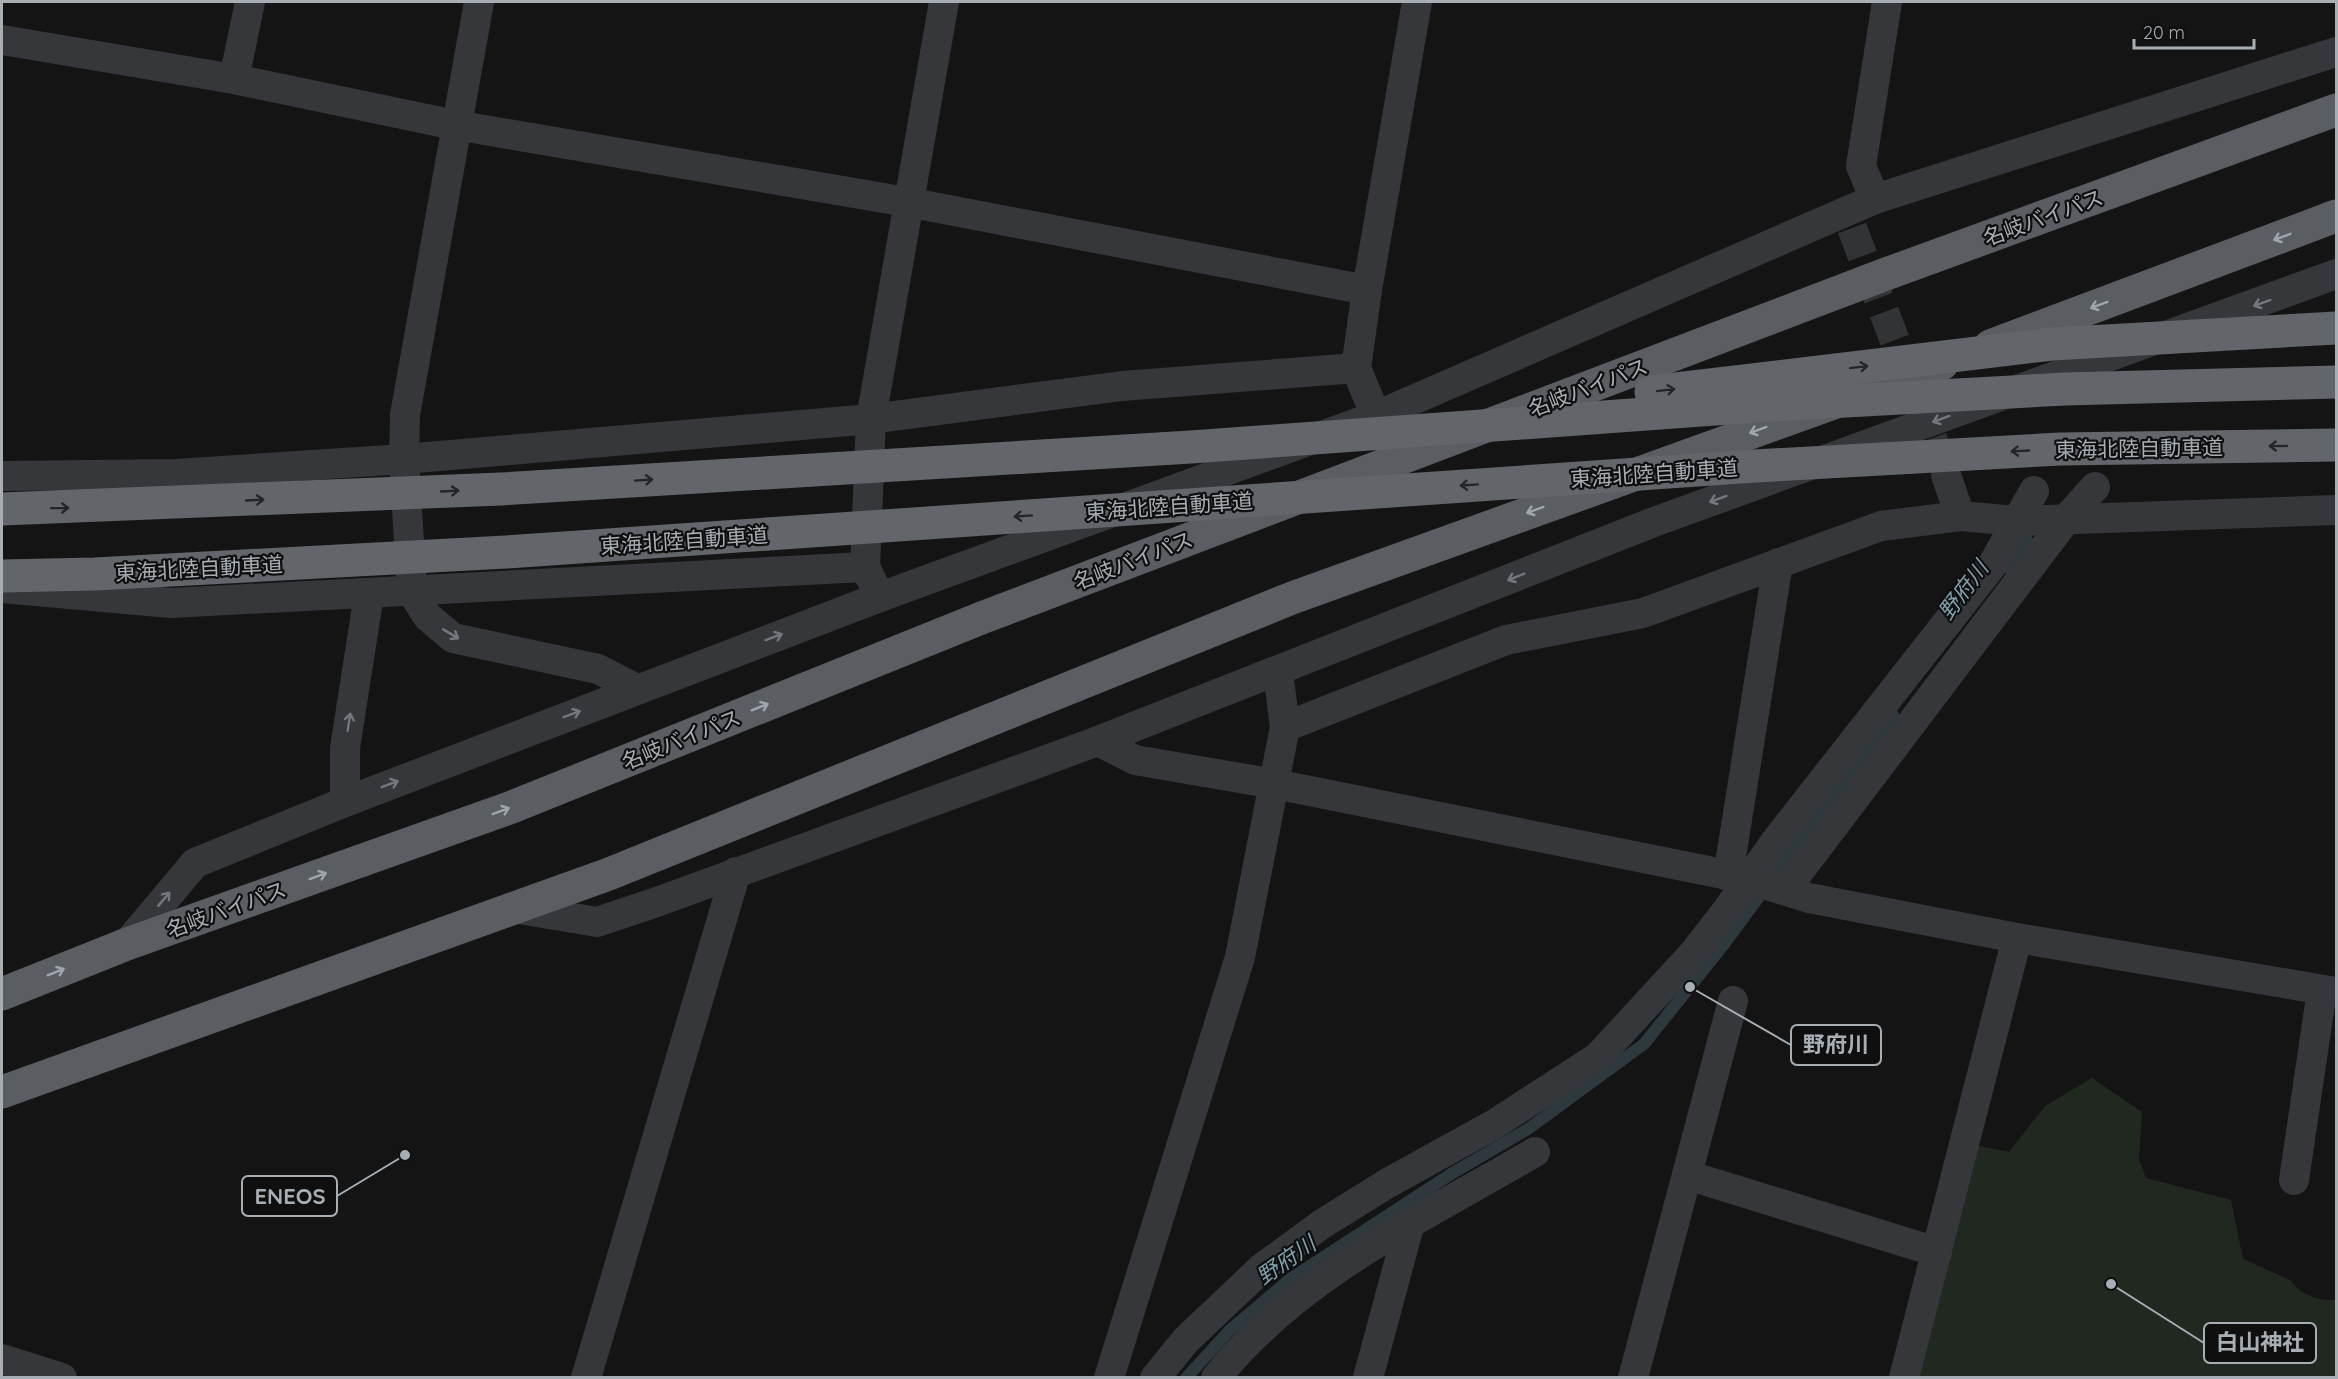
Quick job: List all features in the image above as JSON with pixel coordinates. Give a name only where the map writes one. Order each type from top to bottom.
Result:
[{"type":"highway","name":"名岐バイパス","points":[[2,994],[127,944],[512,807],[1018,604],[1886,274],[2337,110]]},
{"type":"highway","points":[[2,1092],[620,869],[1292,598],[1930,368],[2337,216]]},
{"type":"highway","points":[[1191,447],[2052,344],[2337,328]]},
{"type":"highway","points":[[2,509],[501,489],[1191,447],[1756,406],[2065,389],[2337,382]]},
{"type":"highway","name":"東海北陸自動車道","points":[[2,576],[95,574],[518,552],[1755,466],[2060,449],[2337,446]]},
{"type":"street","points":[[234,79],[250,2]]},
{"type":"street","points":[[479,2],[455,125],[405,415],[404,459],[412,592],[428,617],[453,638],[598,669],[637,689]]},
{"type":"street","points":[[880,597],[865,567],[871,419],[907,202],[944,2]]},
{"type":"street","points":[[1376,416],[1356,368],[1367,290],[1417,2]]},
{"type":"street","points":[[1875,199],[1861,166],[1887,2]]},
{"type":"street","points":[[2,40],[234,79],[455,125],[907,202],[1367,290]]},
{"type":"street","points":[[127,944],[195,863],[345,801],[880,597],[1376,416],[1849,220],[1875,199],[2337,52]]},
{"type":"street","points":[[513,908],[597,922],[1098,741],[1654,522],[2337,274]]},
{"type":"street","points":[[2,476],[176,474],[404,459],[871,419],[1122,386],[1356,368]]},
{"type":"street","points":[[1946,475],[1960,516]]},
{"type":"street","points":[[1155,1377],[1186,1340],[1262,1268],[1313,1231],[1389,1183],[1493,1125],[1598,1057],[1759,883],[2095,487]]},
{"type":"street","points":[[1759,883],[1993,564],[2034,491]]},
{"type":"street","points":[[1285,727],[1506,640],[1643,613],[1881,526],[1960,516],[2016,520],[2337,510]]},
{"type":"street","points":[[1759,883],[1778,563]]},
{"type":"street","points":[[2,588],[171,603],[865,567]]},
{"type":"street","points":[[345,801],[345,748],[369,594]]},
{"type":"street","points":[[1109,1377],[1240,957],[1285,727],[1278,672]]},
{"type":"street","points":[[1098,741],[1135,760],[1275,784],[1759,883],[1809,898],[2017,938],[2329,991],[2294,1180]]},
{"type":"street","points":[[586,1377],[736,872]]},
{"type":"street","points":[[1904,1377],[2017,938]]},
{"type":"street","points":[[1633,1377],[1733,1001]]},
{"type":"street","points":[[1216,1377],[1291,1300],[1372,1246],[1535,1152]]},
{"type":"street","points":[[1687,1175],[1936,1252]]},
{"type":"street","points":[[1368,1377],[1409,1226]]},
{"type":"street","points":[[2,1359],[62,1377]]},
{"type":"shaded area","points":[[2092,1078],[2142,1112],[2139,1159],[2146,1178],[2231,1200],[2243,1259],[2290,1280],[2299,1290],[2310,1296],[2336,1300],[2336,1377],[1911,1378],[1965,1143],[2009,1152],[2045,1106]]},
{"type":"waterway","name":"野府川","points":[[2006,567],[2027,540]]},
{"type":"waterway","name":"野府川","points":[[1186,1378],[1230,1330],[1290,1279],[1451,1174],[1528,1129],[1644,1044],[1725,943],[1893,715]]},
{"type":"tunnel","points":[[1852,228],[1946,475]]},
{"type":"place","name":"野府川","points":[[1690,987]]},
{"type":"place","name":"ENEOS","points":[[405,1155]]},
{"type":"place","name":"白山神社","points":[[2111,1284]]}]
